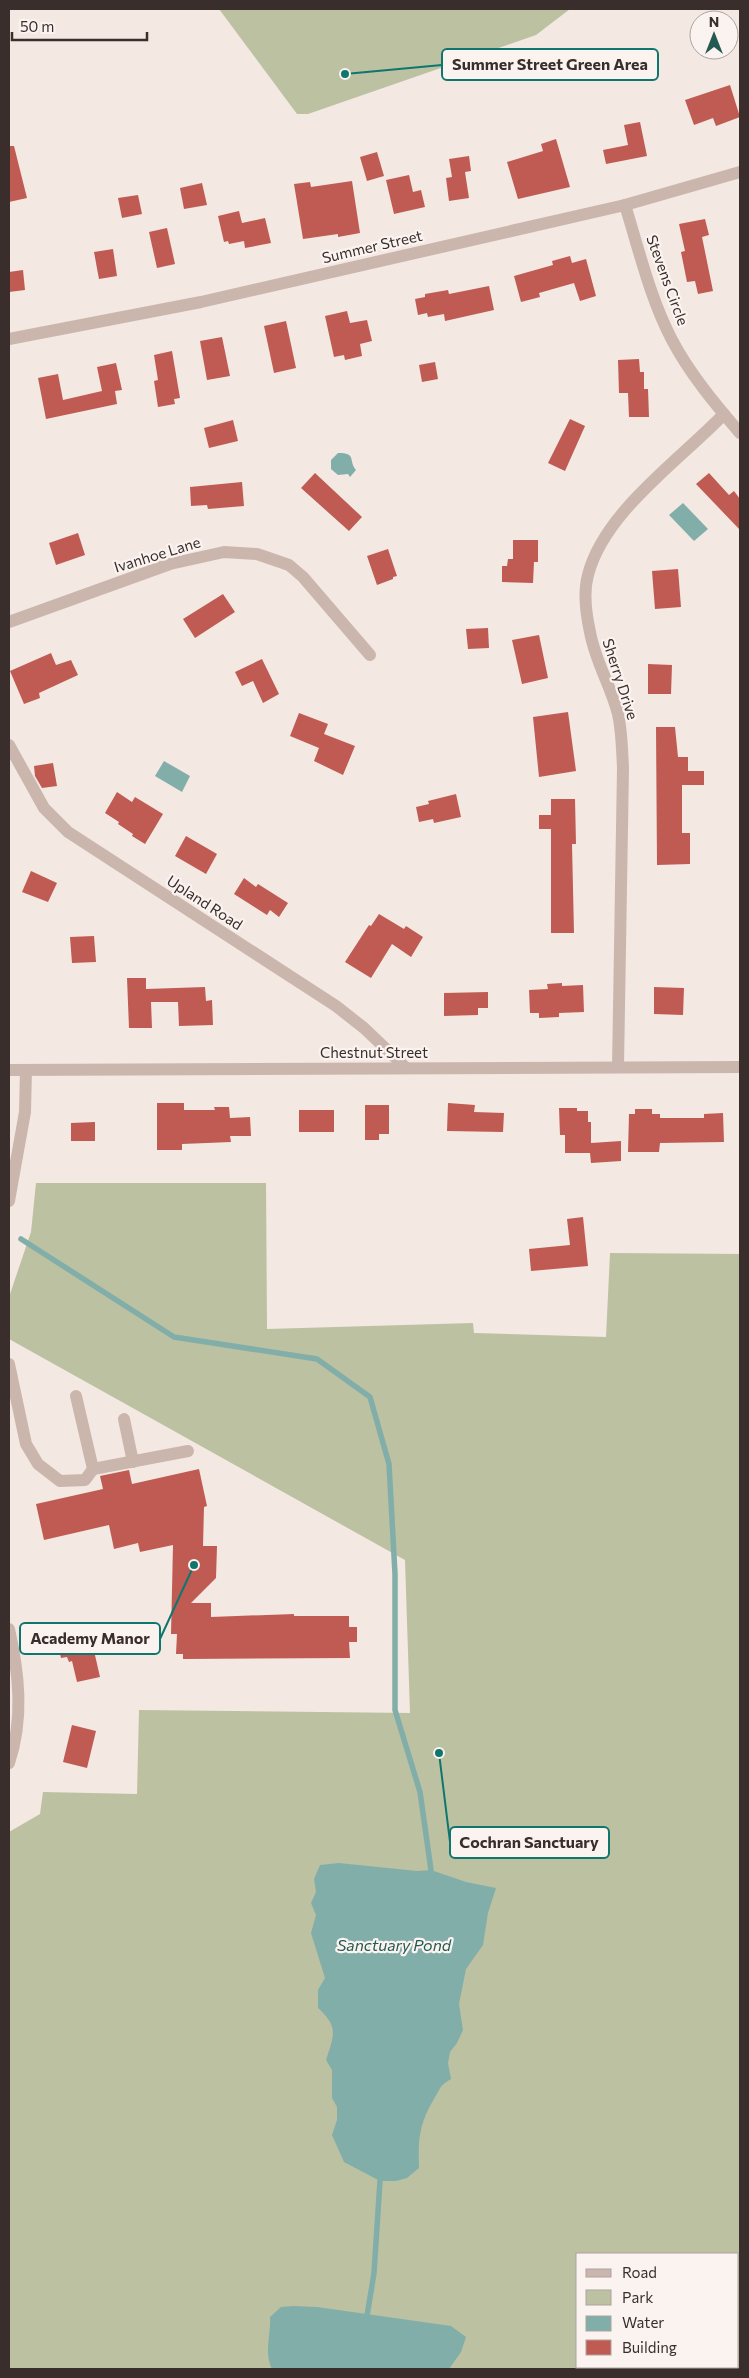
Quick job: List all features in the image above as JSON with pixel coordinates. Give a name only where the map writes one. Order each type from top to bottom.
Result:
[{"type":"street","name":"Summer Street","points":[[9,339],[201,302],[625,205],[740,172]]},
{"type":"street","name":"Stevens Circle","points":[[625,205],[656,303],[672,340],[708,395],[740,433]]},
{"type":"street","name":"Sherry Drive","points":[[618,1067],[623,768],[621,733],[618,715],[596,656],[590,632],[586,592],[588,574],[602,541],[614,523],[633,502],[724,414]]},
{"type":"street","name":"Ivanhoe Lane","points":[[9,622],[170,564],[224,552],[257,554],[289,565],[303,577],[370,655]]},
{"type":"street","name":"Upland Road","points":[[9,745],[44,808],[68,832],[336,1006],[364,1028],[406,1068]]},
{"type":"street","name":"Chestnut Street","points":[[9,1070],[740,1067]]},
{"type":"street","points":[[9,1202],[25,1112],[26,1070]]},
{"type":"street","points":[[9,1364],[26,1444],[38,1464],[60,1481],[85,1480],[93,1469],[188,1450]]},
{"type":"street","points":[[76,1396],[93,1469]]},
{"type":"street","points":[[124,1419],[133,1462]]},
{"type":"street","points":[[9,1629],[18,1676],[18,1728],[9,1763]]},
{"type":"green space","points":[[219,9],[570,9],[536,35],[308,114],[297,114]]},
{"type":"green space","points":[[36,1183],[266,1183],[267,1329],[473,1323],[474,1333],[606,1337],[610,1253],[740,1254],[740,2369],[9,2369],[9,1832],[40,1814],[43,1792],[137,1794],[139,1710],[410,1713],[405,1560],[9,1339],[9,1297],[31,1232]]},
{"type":"water","points":[[338,453],[348,454],[351,458],[356,470],[350,477],[348,474],[338,475],[331,469],[331,460]]},
{"type":"water","points":[[683,503],[708,529],[694,541],[669,515]]},
{"type":"water","points":[[164,761],[190,776],[182,792],[155,776]]},
{"type":"water","name":"Sanctuary Pond","points":[[339,1863],[417,1871],[431,1870],[466,1882],[496,1888],[488,1913],[483,1945],[466,1969],[459,2004],[463,2030],[450,2052],[448,2063],[451,2079],[441,2088],[422,2124],[419,2140],[419,2168],[407,2178],[396,2181],[380,2181],[344,2162],[332,2135],[337,2120],[337,2107],[332,2098],[332,2070],[326,2060],[333,2032],[329,2021],[318,2008],[318,1990],[325,1978],[311,1933],[316,1915],[311,1903],[316,1892],[314,1879],[320,1865]]},
{"type":"water","points":[[281,2307],[317,2307],[451,2326],[466,2337],[461,2352],[449,2369],[272,2369],[268,2357],[270,2317]]},
{"type":"building","points":[[730,85],[740,117],[716,126],[713,118],[694,125],[685,100]]},
{"type":"building","points":[[640,122],[647,156],[606,164],[603,150],[628,145],[624,125]]},
{"type":"building","points":[[556,139],[570,187],[518,199],[507,162],[543,151],[541,144]]},
{"type":"building","points":[[9,146],[14,146],[27,198],[9,202]]},
{"type":"building","points":[[377,152],[384,176],[367,181],[360,157]]},
{"type":"building","points":[[469,156],[471,171],[465,172],[469,198],[449,201],[446,178],[452,177],[449,159]]},
{"type":"building","points":[[409,175],[413,192],[421,190],[425,207],[394,214],[386,180]]},
{"type":"building","points":[[352,181],[360,233],[338,237],[338,234],[303,239],[294,184],[310,182],[311,187]]},
{"type":"building","points":[[202,183],[207,205],[184,209],[180,188]]},
{"type":"building","points":[[138,195],[142,214],[122,218],[118,198]]},
{"type":"building","points":[[239,211],[242,223],[265,218],[271,243],[245,248],[244,241],[229,244],[228,241],[224,242],[218,216]]},
{"type":"building","points":[[705,219],[709,235],[702,237],[713,291],[698,294],[695,281],[687,282],[681,252],[685,251],[679,224]]},
{"type":"building","points":[[167,228],[175,264],[157,268],[149,232]]},
{"type":"building","points":[[113,249],[117,276],[99,279],[94,252]]},
{"type":"building","points":[[570,256],[572,263],[586,259],[596,296],[580,301],[574,283],[539,293],[540,297],[521,302],[514,276],[553,265],[552,261]]},
{"type":"building","points":[[23,270],[25,290],[9,292],[9,272]]},
{"type":"building","points":[[489,286],[494,310],[445,321],[444,314],[428,317],[427,313],[418,315],[415,299],[425,297],[425,294],[448,290],[449,294]]},
{"type":"building","points":[[347,311],[350,323],[367,320],[372,341],[360,344],[362,356],[345,360],[344,355],[334,357],[325,316]]},
{"type":"building","points":[[286,321],[296,368],[274,373],[264,326]]},
{"type":"building","points":[[222,337],[230,376],[207,380],[200,341]]},
{"type":"building","points":[[172,351],[180,398],[174,399],[175,404],[158,407],[154,381],[158,380],[154,355]]},
{"type":"building","points":[[639,359],[640,372],[644,372],[644,389],[648,389],[649,417],[629,417],[628,393],[619,393],[618,360]]},
{"type":"building","points":[[435,362],[438,379],[422,382],[419,365]]},
{"type":"building","points":[[116,363],[122,390],[115,391],[117,404],[46,419],[38,378],[58,374],[63,400],[102,391],[97,367]]},
{"type":"building","points":[[570,419],[585,426],[565,471],[548,463]]},
{"type":"building","points":[[233,420],[238,441],[209,448],[204,428]]},
{"type":"building","points":[[315,473],[362,517],[349,531],[301,488]]},
{"type":"building","points":[[709,473],[729,495],[734,491],[740,499],[740,530],[696,484]]},
{"type":"building","points":[[242,482],[244,506],[208,509],[207,505],[191,506],[190,487]]},
{"type":"building","points":[[78,533],[85,555],[56,565],[49,543]]},
{"type":"building","points":[[513,540],[538,540],[538,562],[534,562],[533,583],[502,582],[502,566],[507,566],[508,559],[513,559]]},
{"type":"building","points":[[388,549],[397,576],[377,585],[367,556]]},
{"type":"building","points":[[678,569],[681,607],[655,609],[652,571]]},
{"type":"building","points":[[223,594],[235,612],[195,638],[183,619]]},
{"type":"building","points":[[488,628],[489,648],[468,649],[466,629]]},
{"type":"building","points":[[539,635],[548,678],[522,684],[512,640]]},
{"type":"building","points":[[51,653],[56,665],[71,660],[78,675],[39,693],[40,698],[24,704],[10,671]]},
{"type":"building","points":[[262,659],[279,694],[263,703],[253,681],[242,686],[235,672]]},
{"type":"building","points":[[648,664],[672,665],[671,694],[648,694]]},
{"type":"building","points":[[568,712],[576,771],[539,777],[533,717]]},
{"type":"building","points":[[299,713],[328,724],[324,734],[355,746],[343,775],[314,761],[319,748],[290,736]]},
{"type":"building","points":[[656,727],[675,727],[678,757],[688,757],[688,771],[704,771],[704,785],[682,785],[682,833],[690,833],[690,864],[657,865]]},
{"type":"building","points":[[53,763],[57,786],[42,788],[35,776],[34,766]]},
{"type":"building","points":[[117,792],[132,802],[135,797],[163,814],[145,844],[132,836],[133,834],[118,824],[119,822],[105,813]]},
{"type":"building","points":[[456,794],[461,817],[434,823],[433,819],[419,822],[416,807],[429,804],[428,801]]},
{"type":"building","points":[[551,799],[575,799],[576,844],[572,844],[574,933],[551,933],[551,829],[539,829],[539,815],[551,815]]},
{"type":"building","points":[[186,836],[217,854],[206,874],[175,856]]},
{"type":"building","points":[[31,871],[57,883],[48,902],[22,892]]},
{"type":"building","points":[[244,878],[256,887],[258,884],[288,903],[279,917],[270,910],[267,915],[234,894]]},
{"type":"building","points":[[379,914],[404,929],[406,926],[423,937],[411,957],[392,944],[371,978],[345,962],[369,925],[371,926]]},
{"type":"building","points":[[94,936],[96,962],[72,963],[70,937]]},
{"type":"building","points":[[127,978],[146,978],[146,989],[205,987],[206,1001],[212,1000],[213,1025],[179,1026],[178,1002],[151,1002],[152,1028],[129,1028]]},
{"type":"building","points":[[562,983],[562,986],[583,985],[584,1012],[559,1013],[559,1017],[539,1018],[539,1013],[530,1013],[529,990],[548,989],[547,984]]},
{"type":"building","points":[[654,987],[684,988],[683,1015],[654,1014]]},
{"type":"building","points":[[488,992],[488,1008],[478,1008],[478,1015],[444,1016],[444,993]]},
{"type":"building","points":[[157,1103],[184,1103],[184,1110],[215,1110],[214,1107],[229,1107],[230,1118],[250,1117],[251,1136],[230,1136],[231,1142],[182,1144],[182,1150],[157,1150]]},
{"type":"building","points":[[448,1103],[475,1105],[474,1112],[504,1113],[503,1132],[447,1131]]},
{"type":"building","points":[[365,1105],[389,1105],[389,1134],[379,1134],[379,1140],[365,1140]]},
{"type":"building","points":[[559,1108],[577,1108],[577,1111],[588,1111],[588,1122],[591,1122],[591,1143],[621,1141],[621,1161],[591,1163],[590,1153],[565,1153],[565,1135],[560,1135]]},
{"type":"building","points":[[635,1109],[652,1109],[652,1114],[660,1114],[660,1118],[704,1118],[704,1114],[723,1113],[724,1142],[660,1143],[659,1152],[628,1152],[629,1114],[635,1114]]},
{"type":"building","points":[[299,1110],[334,1110],[334,1132],[299,1132]]},
{"type":"building","points":[[95,1122],[95,1141],[71,1141],[71,1123]]},
{"type":"building","points":[[583,1217],[588,1266],[531,1271],[529,1249],[570,1245],[567,1219]]},
{"type":"building","points":[[199,1469],[207,1506],[204,1507],[203,1546],[217,1546],[216,1578],[191,1603],[211,1603],[211,1617],[294,1614],[294,1616],[349,1616],[349,1627],[357,1627],[357,1642],[349,1642],[350,1658],[183,1659],[183,1654],[176,1654],[177,1634],[171,1634],[173,1545],[140,1552],[138,1543],[114,1549],[109,1525],[44,1540],[36,1504],[103,1489],[100,1476],[129,1470],[132,1484]]},
{"type":"building","points":[[89,1629],[100,1677],[77,1682],[72,1661],[69,1662],[67,1657],[61,1658],[56,1636]]},
{"type":"building","points":[[72,1725],[96,1731],[87,1768],[63,1762]]},
{"type":"waterway","points":[[21,1239],[174,1337],[317,1359],[370,1397],[389,1464],[395,1574],[395,1710],[420,1792],[431,1870]]},
{"type":"waterway","points":[[367,2316],[374,2273],[380,2181]]},
{"type":"place","name":"Summer Street Green Area","points":[[345,74]]},
{"type":"place","name":"Academy Manor","points":[[194,1565]]},
{"type":"place","name":"Cochran Sanctuary","points":[[439,1753]]}]
